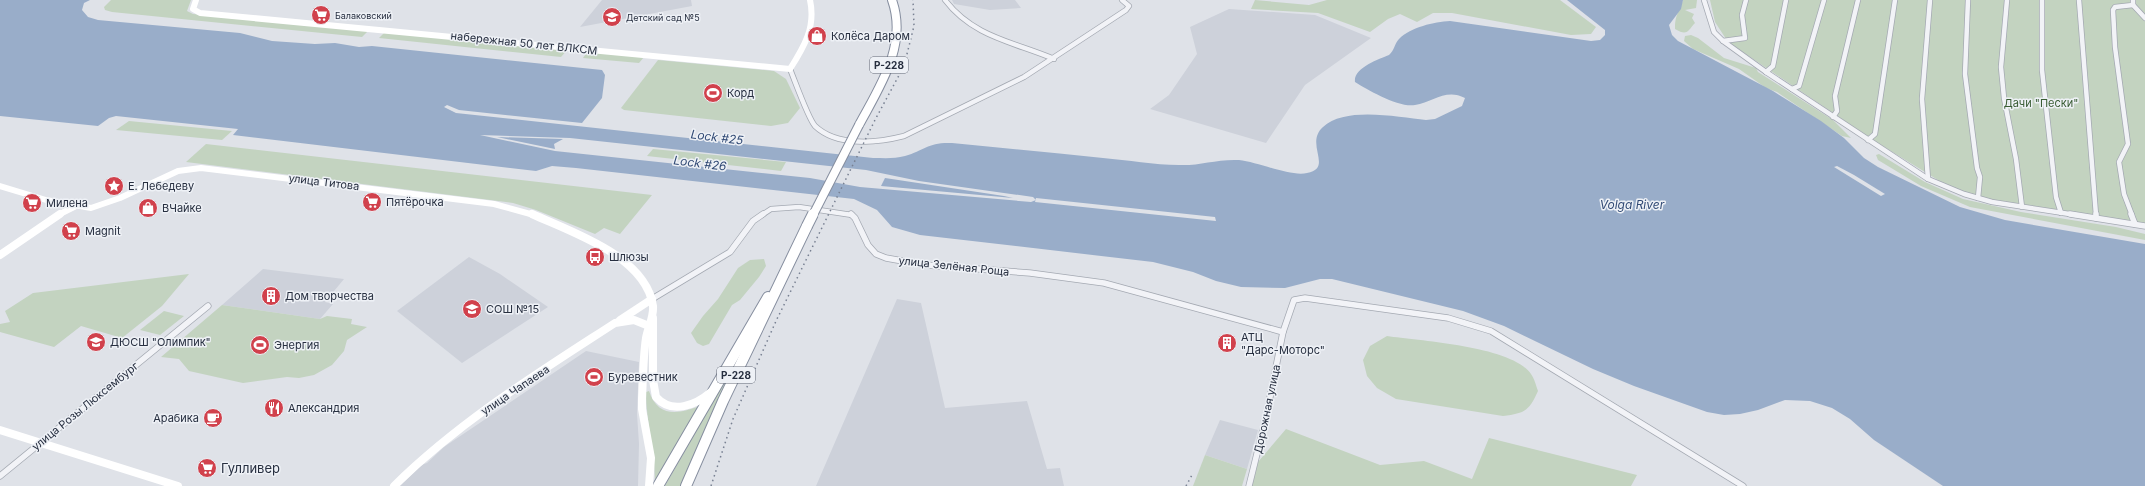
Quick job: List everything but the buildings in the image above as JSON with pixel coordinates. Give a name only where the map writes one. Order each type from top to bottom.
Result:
[{"type":"highway","name":"Р-228","points":[[686,486],[787,265],[881,83],[894,48],[898,22],[892,0]]},
{"type":"highway","name":"Р-228","points":[[658,486],[787,265]]},
{"type":"street","name":"набережная 50 лет ВЛКСМ","points":[[196,0],[193,9],[200,13],[790,70]]},
{"type":"street","points":[[810,0],[813,10],[813,25],[803,49],[790,70],[814,125],[821,132],[836,138],[880,141],[904,136],[1024,77],[1054,59],[1126,10],[1129,6],[1122,0]]},
{"type":"street","points":[[945,0],[951,11],[967,25],[1054,59]]},
{"type":"street","points":[[1704,0],[1714,32],[1723,41],[1833,117],[1928,178],[1978,198],[2022,207],[2145,226]]},
{"type":"street","points":[[1723,41],[1745,38],[1742,15],[1746,0]]},
{"type":"street","points":[[1766,72],[1773,66],[1786,0]]},
{"type":"street","points":[[1792,89],[1799,86],[1804,74],[1824,0]]},
{"type":"street","points":[[1833,117],[1837,111],[1835,96],[1858,0]]},
{"type":"street","points":[[1868,140],[1875,134],[1895,0]]},
{"type":"street","points":[[1928,178],[1922,99],[1930,0]]},
{"type":"street","points":[[1968,0],[1965,74],[1976,168],[1980,177],[1978,198]]},
{"type":"street","points":[[2008,0],[2001,67],[2022,207]]},
{"type":"street","points":[[2042,0],[2042,70],[2056,198],[2061,213]]},
{"type":"street","points":[[2079,0],[2096,218]]},
{"type":"street","points":[[2135,224],[2124,194],[2119,162],[2125,153],[2128,144],[2113,10],[2115,7],[2133,2],[2145,18]]},
{"type":"street","name":"улица Титова","points":[[0,186],[26,195],[91,208],[104,205],[178,171],[201,168],[494,204],[527,212],[557,224],[629,264],[641,277],[652,300],[653,313],[646,338],[642,409],[651,458],[649,486]]},
{"type":"street","points":[[0,255],[50,221],[76,206]]},
{"type":"street","name":"улица Зелёная Роща","points":[[652,300],[730,252],[753,221],[764,213],[781,207],[799,206],[851,214],[855,218],[868,245],[876,254],[886,258],[925,265],[1030,273],[1104,283],[1143,292],[1186,306],[1282,332]]},
{"type":"street","name":"Дорожная улица","points":[[1249,486],[1266,417],[1282,332],[1294,300],[1305,298],[1448,318],[1491,331],[1743,486]]},
{"type":"street","points":[[614,323],[652,300]]},
{"type":"street","name":"улица Розы Люксембург","points":[[0,476],[208,306]]},
{"type":"street","points":[[653,313],[655,337],[653,388],[657,398],[668,405],[686,406],[700,401],[716,387]]},
{"type":"street","name":"улица Чапаева","points":[[394,486],[433,448],[488,408],[614,323],[634,320],[649,326]]},
{"type":"street","points":[[0,430],[178,486]]},
{"type":"shaded area","name":"Детский сад №5","points":[[602,0],[691,0],[692,6],[580,27]]},
{"type":"shaded area","points":[[952,0],[1015,0],[1021,8],[990,10],[954,4]]},
{"type":"shaded area","points":[[1229,9],[1315,15],[1371,38],[1305,85],[1266,143],[1150,109],[1169,95],[1197,54],[1190,27]]},
{"type":"shaded area","name":"СОШ №15","points":[[469,257],[500,274],[548,307],[462,363],[397,311]]},
{"type":"shaded area","points":[[263,269],[344,279],[325,302],[333,304],[320,319],[222,305]]},
{"type":"shaded area","points":[[897,299],[921,303],[945,408],[1027,401],[1047,469],[1060,468],[1064,486],[816,486]]},
{"type":"shaded area","points":[[586,351],[639,362],[637,414],[639,444],[638,486],[400,486],[421,465],[427,463],[444,447]]},
{"type":"shaded area","points":[[1220,420],[1258,430],[1247,469],[1205,455]]},
{"type":"green space","points":[[111,0],[191,0],[187,11],[193,14],[369,30],[362,37],[112,12],[105,10],[104,7]]},
{"type":"green space","points":[[1255,0],[1309,5],[1327,0],[1560,0],[1596,27],[1591,34],[1571,35],[1452,13],[1433,13],[1417,22],[1400,14],[1388,19],[1370,32],[1318,13],[1251,9]]},
{"type":"green space","points":[[1683,0],[1697,0],[1696,8],[1685,10],[1694,14],[1692,18],[1695,23],[1687,32],[1675,29],[1676,17]]},
{"type":"green space","name":"Дачи \"Пески\"","points":[[1710,0],[2145,0],[2145,224],[1981,198],[1946,185],[1873,140],[1728,42],[1715,22]]},
{"type":"green space","points":[[385,32],[568,49],[561,57],[379,38]]},
{"type":"green space","points":[[1691,35],[1698,38],[1724,58],[1756,68],[1758,72],[1833,120],[1851,138],[1842,136],[1777,92],[1766,88],[1739,69],[1693,49],[1684,41],[1685,36]]},
{"type":"green space","points":[[588,51],[644,57],[639,63],[583,58]]},
{"type":"green space","name":"Корд","points":[[658,60],[774,71],[786,79],[800,108],[788,123],[771,126],[624,110],[621,108]]},
{"type":"green space","points":[[129,121],[232,131],[222,140],[116,130]]},
{"type":"green space","points":[[206,144],[652,195],[620,234],[604,228],[595,234],[536,210],[513,203],[186,162]]},
{"type":"green space","points":[[653,149],[786,162],[781,171],[647,156]]},
{"type":"green space","points":[[1879,154],[1925,182],[1963,199],[2021,212],[2116,227],[2145,234],[2145,240],[1970,207],[1921,186],[1878,160],[1876,155]]},
{"type":"green space","points":[[764,259],[766,266],[759,277],[740,300],[732,305],[709,344],[703,346],[697,343],[691,333],[718,299],[738,268],[750,260]]},
{"type":"green space","points":[[189,274],[162,306],[122,338],[81,326],[54,347],[0,332],[0,324],[10,322],[5,311],[33,293]]},
{"type":"green space","name":"Энергия","points":[[222,305],[320,319],[327,316],[352,319],[351,324],[367,327],[347,340],[344,351],[332,365],[314,375],[299,378],[287,377],[243,383],[189,371],[179,359],[161,357]]},
{"type":"green space","points":[[164,311],[184,316],[160,335],[140,330]]},
{"type":"green space","points":[[759,320],[682,486],[665,486]]},
{"type":"green space","points":[[1387,336],[1465,346],[1505,357],[1521,365],[1531,374],[1538,391],[1532,403],[1525,410],[1516,414],[1503,416],[1396,399],[1377,388],[1367,376],[1363,360],[1370,346]]},
{"type":"green space","points":[[649,391],[653,400],[663,410],[677,412],[700,406],[655,482],[654,460],[646,403],[646,392]]},
{"type":"green space","points":[[1286,429],[1380,465],[1424,461],[1472,479],[1489,438],[1637,475],[1631,486],[1252,486],[1258,462]]},
{"type":"green space","points":[[1205,455],[1247,469],[1242,486],[1193,486]]},
{"type":"water","name":"Volga River","points":[[0,0],[90,0],[84,3],[82,10],[88,17],[98,20],[240,33],[272,41],[315,44],[335,43],[359,47],[372,46],[602,70],[605,75],[602,98],[582,123],[459,110],[447,105],[444,107],[456,113],[873,158],[901,157],[932,145],[952,143],[1170,165],[1239,160],[1300,174],[1315,170],[1318,166],[1319,161],[1316,141],[1318,134],[1323,127],[1333,121],[1344,117],[1372,114],[1426,120],[1435,119],[1462,106],[1465,98],[1452,94],[1415,105],[1401,104],[1384,98],[1355,82],[1355,77],[1362,68],[1389,55],[1399,39],[1416,28],[1450,21],[1591,41],[1600,40],[1605,35],[1605,30],[1567,0],[1683,0],[1681,9],[1669,25],[1672,35],[1678,41],[1773,91],[1821,121],[1844,138],[1864,158],[1878,167],[1960,207],[2005,220],[2145,244],[2145,486],[1943,486],[1874,440],[1850,419],[1832,408],[1810,401],[1785,400],[1758,410],[1740,414],[1724,415],[1707,412],[1634,386],[1593,369],[1504,326],[1463,311],[1332,279],[1320,279],[1285,288],[1241,287],[1216,281],[1193,272],[1153,262],[920,235],[892,227],[877,210],[854,199],[576,168],[552,166],[536,171],[233,135],[238,129],[116,116],[109,118],[98,126],[0,116]],"holes":[[[480,135],[570,138],[866,170],[919,181],[1033,197],[1036,200],[1031,202],[860,187],[810,178],[555,151]]]},
{"type":"water","points":[[497,137],[563,139],[554,144],[555,149]]},
{"type":"water","points":[[885,178],[1004,196],[1013,198],[881,186]]},
{"type":"pier","points":[[1837,166],[1885,194],[1881,196],[1834,167]]},
{"type":"pier","points":[[1036,198],[1215,217],[1216,221],[1035,202]]},
{"type":"railway","points":[[711,486],[733,419],[776,321],[875,120],[904,66],[914,26],[913,0]]},
{"type":"railway","points":[[1186,486],[1192,475]]},
{"type":"place","name":"Балаковский","points":[[321,15]]},
{"type":"place","name":"Детский сад №5","points":[[612,17]]},
{"type":"place","name":"Колёса Даром","points":[[817,36]]},
{"type":"place","name":"Корд","points":[[713,93]]},
{"type":"place","name":"Е. Лебедеву","points":[[114,186]]},
{"type":"place","name":"Пятёрочка","points":[[372,202]]},
{"type":"place","name":"Милена","points":[[32,203]]},
{"type":"place","name":"ВЧайке","points":[[148,208]]},
{"type":"place","name":"Magnit","points":[[71,231]]},
{"type":"place","name":"Шлюзы","points":[[595,257]]},
{"type":"place","name":"Дом творчества","points":[[271,296]]},
{"type":"place","name":"СОШ №15","points":[[472,309]]},
{"type":"place","name":"ДЮСШ \"Олимпик\"","points":[[96,342]]},
{"type":"place","name":"АТЦ \"Дарс-Моторс\"","points":[[1227,343]]},
{"type":"place","name":"Энергия","points":[[260,345]]},
{"type":"place","name":"Буревестник","points":[[594,377]]},
{"type":"place","name":"Александрия","points":[[274,408]]},
{"type":"place","name":"Арабика","points":[[213,418]]},
{"type":"place","name":"Гулливер","points":[[207,468]]},
{"type":"water label","name":"Lock #25","points":[[717,137]]},
{"type":"water label","name":"Lock #26","points":[[700,163]]}]
